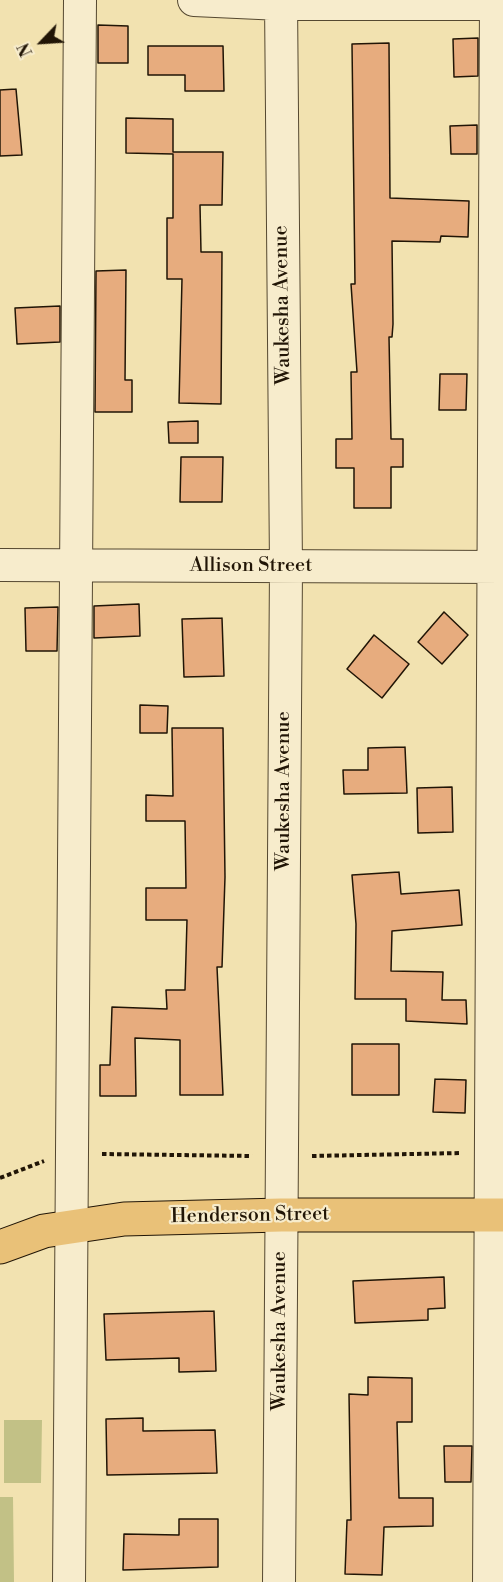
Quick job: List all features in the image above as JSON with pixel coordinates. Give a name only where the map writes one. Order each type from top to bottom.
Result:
[{"type":"main road","name":"Henderson Street","points":[[0,1247],[44,1231],[124,1219],[280,1215],[496,1215]]},
{"type":"street","points":[[69,1582],[80,0]]},
{"type":"street","points":[[194,0],[498,3],[498,567],[490,1153],[496,1215],[489,1582]]},
{"type":"street","name":"Waukesha Avenue","points":[[279,1582],[286,567],[281,2]]},
{"type":"street","name":"Allison Street","points":[[0,566],[498,567]]},
{"type":"path","points":[[312,1156],[490,1153]]},
{"type":"path","points":[[0,1178],[71,1154],[252,1156]]},
{"type":"shaded area","points":[[4,1420],[42,1420],[41,1483],[4,1483]]},
{"type":"shaded area","points":[[0,1497],[13,1497],[14,1582],[0,1582]]},
{"type":"building","points":[[98,25],[128,26],[128,63],[98,63]]},
{"type":"building","points":[[478,38],[478,76],[454,77],[453,39]]},
{"type":"building","points":[[389,43],[390,198],[469,201],[468,237],[441,236],[440,242],[392,241],[393,324],[392,337],[389,337],[391,439],[403,439],[403,467],[391,467],[391,508],[354,508],[354,468],[336,468],[336,439],[352,439],[351,372],[357,372],[351,284],[355,284],[352,44]]},
{"type":"building","points":[[148,46],[223,46],[224,91],[185,91],[185,75],[148,75]]},
{"type":"building","points":[[16,89],[22,155],[0,156],[0,90]]},
{"type":"building","points":[[126,118],[173,119],[173,152],[223,152],[222,205],[200,205],[201,252],[222,252],[221,404],[179,403],[182,279],[167,279],[167,218],[173,218],[173,154],[126,153]]},
{"type":"building","points":[[477,125],[477,154],[451,154],[450,126]]},
{"type":"building","points":[[126,270],[125,380],[132,380],[132,412],[95,412],[96,271]]},
{"type":"building","points":[[60,306],[60,342],[17,344],[15,308]]},
{"type":"building","points":[[440,374],[467,374],[466,410],[439,410]]},
{"type":"building","points":[[198,421],[198,443],[169,443],[168,422]]},
{"type":"building","points":[[181,457],[223,457],[222,502],[180,502]]},
{"type":"building","points":[[139,604],[140,636],[94,638],[94,606]]},
{"type":"building","points":[[58,607],[57,651],[26,651],[25,608]]},
{"type":"building","points":[[444,612],[468,635],[442,664],[418,642]]},
{"type":"building","points":[[222,618],[224,676],[184,677],[182,619]]},
{"type":"building","points":[[374,635],[409,664],[382,698],[347,669]]},
{"type":"building","points":[[140,705],[168,706],[167,733],[140,733]]},
{"type":"building","points":[[172,728],[223,728],[225,877],[222,967],[217,967],[223,1095],[180,1095],[180,1040],[135,1038],[136,1096],[100,1096],[100,1065],[110,1065],[112,1007],[167,1009],[166,990],[185,990],[187,920],[146,920],[146,888],[186,888],[185,821],[146,821],[146,795],[173,796]]},
{"type":"building","points":[[405,747],[407,793],[344,794],[343,770],[368,770],[368,748]]},
{"type":"building","points":[[452,787],[453,832],[418,833],[417,788]]},
{"type":"building","points":[[399,872],[401,894],[459,890],[462,925],[392,931],[391,971],[443,972],[442,1000],[466,1000],[467,1024],[406,1021],[406,999],[355,999],[356,924],[352,875]]},
{"type":"building","points":[[352,1044],[399,1044],[399,1095],[352,1095]]},
{"type":"building","points":[[435,1079],[466,1080],[465,1113],[433,1112]]},
{"type":"building","points":[[444,1277],[445,1308],[428,1309],[428,1320],[355,1323],[353,1281]]},
{"type":"building","points":[[214,1311],[216,1371],[179,1372],[179,1358],[106,1360],[104,1314]]},
{"type":"building","points":[[368,1377],[412,1378],[412,1422],[397,1422],[399,1498],[433,1498],[433,1526],[384,1527],[382,1575],[345,1574],[347,1520],[351,1520],[349,1394],[368,1395]]},
{"type":"building","points":[[143,1418],[143,1431],[215,1430],[217,1473],[107,1475],[106,1419]]},
{"type":"building","points":[[444,1446],[472,1446],[471,1482],[445,1482]]},
{"type":"building","points":[[179,1519],[218,1519],[218,1567],[123,1570],[124,1534],[179,1535]]}]
